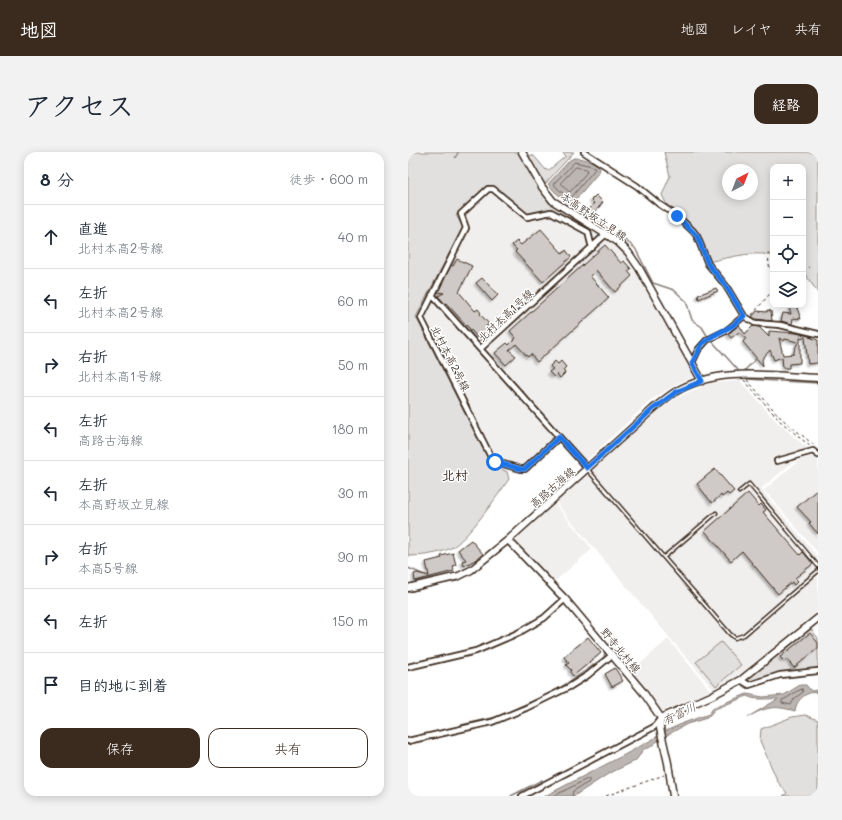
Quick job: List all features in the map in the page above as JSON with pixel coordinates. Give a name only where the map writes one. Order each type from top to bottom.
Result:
[{"type":"street","name":"本高野坂立見線","points":[[522,152],[542,187],[553,201],[618,242],[628,252],[639,268],[702,381]]},
{"type":"street","points":[[584,152],[637,186],[677,216],[694,231],[708,264],[726,286],[748,320],[755,323],[780,325],[818,334]]},
{"type":"street","name":"北村本高2号線","points":[[559,437],[525,469],[493,461],[421,318],[466,228],[460,214],[488,189],[493,190],[527,217],[551,212],[574,224],[588,232],[592,248]]},
{"type":"street","name":"北村本高1号線","points":[[587,468],[480,349],[605,235]]},
{"type":"street","points":[[432,295],[480,349]]},
{"type":"street","points":[[692,363],[702,344],[713,336],[732,326],[744,316]]},
{"type":"street","name":"高路古海線","points":[[408,588],[459,576],[470,570],[508,540],[653,409],[676,392],[709,378],[740,375],[818,378]]},
{"type":"street","points":[[777,461],[815,449],[818,455]]},
{"type":"street","name":"野寺北村線","points":[[508,540],[566,599],[644,692],[661,718]]},
{"type":"street","points":[[408,667],[476,651],[511,636],[544,618],[566,599]]},
{"type":"street","points":[[522,796],[654,727],[661,718],[711,696],[741,680],[818,618]]},
{"type":"street","points":[[408,741],[492,722],[526,708],[569,687],[588,675],[612,655]]},
{"type":"street","points":[[741,680],[749,685],[780,675],[818,671]]},
{"type":"street","points":[[661,718],[660,728],[673,796]]},
{"type":"lane","points":[[587,468],[735,638],[744,635],[818,571]]},
{"type":"lane","points":[[739,492],[748,484],[818,566]]},
{"type":"lane","points":[[664,557],[716,513]]},
{"type":"path","points":[[768,253],[769,265],[772,272]]},
{"type":"path","points":[[748,320],[770,293]]},
{"type":"path","points":[[740,375],[779,420],[815,449]]},
{"type":"path","points":[[740,375],[749,382],[781,418],[815,449]]},
{"type":"path","points":[[606,796],[670,774]]},
{"type":"shaded area","points":[[408,152],[458,152],[455,158],[459,152],[519,152],[537,184],[549,198],[548,202],[590,230],[551,209],[530,215],[525,214],[489,185],[456,215],[463,227],[416,317],[490,463],[507,472],[509,479],[482,516],[458,543],[441,552],[408,556]]},
{"type":"shaded area","points":[[562,152],[574,152],[544,185],[531,163],[529,155],[534,156],[546,170],[549,170],[566,156]]},
{"type":"shaded area","points":[[664,152],[818,152],[818,293],[806,275],[806,164],[770,164],[770,255],[750,254],[708,262],[699,239],[669,209],[662,195],[670,176]]},
{"type":"shaded area","points":[[489,184],[525,214],[551,209],[613,243],[625,255],[695,376],[678,383],[651,400],[586,461],[563,436],[524,473],[507,472],[490,463],[416,317],[462,227],[456,215]]},
{"type":"shaded area","points":[[740,381],[776,421],[808,449],[761,489],[818,557],[818,611],[738,676],[713,689],[556,503],[658,410],[680,396],[711,383]]},
{"type":"shaded area","points":[[812,453],[818,458],[818,553],[764,490],[804,456]]},
{"type":"shaded area","points":[[554,503],[592,549],[553,583],[513,540]]},
{"type":"shaded area","points":[[811,629],[818,638],[818,669],[792,671],[751,682],[747,679]]},
{"type":"shaded area","points":[[668,639],[711,691],[661,712],[631,672]]},
{"type":"shaded area","points":[[721,642],[741,665],[716,686],[696,662]]},
{"type":"shaded area","points":[[805,715],[818,720],[818,796],[783,796],[787,793],[778,782],[760,741],[761,729],[792,717]]},
{"type":"water","points":[[574,158],[588,160],[595,163],[600,168],[599,172],[571,205],[548,184],[570,160]]},
{"type":"water","points":[[800,685],[806,685],[811,691],[818,690],[818,693],[814,692],[806,694],[797,703],[795,711],[781,708],[770,708],[748,717],[778,699],[758,699],[747,696],[715,709],[707,718],[687,724],[660,739],[649,748],[644,749],[635,761],[608,774],[574,796],[545,796],[626,754],[655,738],[659,734],[709,714],[714,707],[747,694],[763,697],[784,695]]},
{"type":"building","points":[[596,195],[603,202],[592,216],[587,213],[594,203],[591,200]]},
{"type":"building","points":[[541,229],[563,254],[566,250],[571,257],[543,282],[515,252],[517,250],[512,245],[517,241],[521,245]]},
{"type":"building","points":[[605,245],[621,263],[624,261],[631,269],[628,271],[632,276],[615,292],[596,270],[590,276],[609,298],[537,362],[531,354],[528,357],[516,344],[509,350],[516,356],[506,365],[495,353],[507,343],[509,345],[516,338],[510,331]]},
{"type":"building","points":[[457,259],[472,266],[459,292],[475,311],[478,309],[481,313],[480,314],[489,324],[486,326],[490,331],[480,340],[438,296],[444,293],[438,292],[451,265],[453,266]]},
{"type":"building","points":[[482,278],[498,295],[492,301],[476,283]]},
{"type":"building","points":[[716,288],[718,291],[699,299],[698,295]]},
{"type":"building","points":[[789,308],[797,308],[801,319],[793,318],[792,324],[781,321],[783,313],[791,314]]},
{"type":"building","points":[[767,310],[771,311],[772,321],[752,317],[757,311],[767,312]]},
{"type":"building","points":[[739,325],[745,334],[753,326],[759,327],[769,337],[769,331],[796,333],[813,337],[809,337],[818,340],[818,363],[808,364],[805,337],[800,338],[800,363],[789,364],[789,368],[783,368],[782,357],[774,360],[770,350],[762,359],[763,366],[743,342],[746,338],[739,332],[731,338],[728,334]],"holes":[[[779,338],[784,341],[785,339],[798,342],[794,354],[783,355]]]},
{"type":"building","points":[[555,361],[558,364],[561,361],[566,367],[563,370],[565,373],[560,378],[557,374],[554,377],[549,372],[553,369],[550,366]]},
{"type":"building","points":[[715,469],[734,491],[729,495],[727,493],[722,497],[721,495],[712,503],[697,484]]},
{"type":"building","points":[[818,489],[818,534],[809,523],[811,522],[797,507]]},
{"type":"building","points":[[748,493],[759,506],[761,504],[766,510],[763,512],[800,555],[803,552],[813,564],[795,578],[798,581],[794,585],[792,582],[778,594],[742,551],[731,561],[705,531]]},
{"type":"building","points":[[471,540],[483,554],[464,566],[462,561],[466,560],[458,550]]},
{"type":"building","points":[[453,553],[456,565],[453,566],[454,571],[415,581],[414,574],[417,573],[429,576],[426,562],[442,558],[441,556]]},
{"type":"building","points":[[810,633],[818,643],[818,648],[794,668],[787,659],[784,661],[780,657]]},
{"type":"building","points":[[588,637],[601,653],[573,676],[570,672],[571,670],[566,665],[569,663],[564,657]]},
{"type":"building","points":[[615,668],[623,681],[612,687],[605,674]]},
{"type":"waterway","points":[[572,202],[572,205],[591,218]]},
{"type":"waterway","points":[[595,220],[635,248],[653,283],[674,290],[686,301],[692,320],[702,327],[708,337]]},
{"type":"waterway","points":[[711,340],[738,370]]},
{"type":"waterway","points":[[745,370],[758,357]]},
{"type":"waterway","points":[[747,379],[776,381]]},
{"type":"waterway","points":[[779,381],[818,383]]},
{"type":"waterway","points":[[408,568],[427,576]]},
{"type":"waterway","points":[[429,586],[457,581]]},
{"type":"waterway","points":[[408,592],[421,589]]},
{"type":"waterway","points":[[461,725],[497,717],[555,691],[604,657],[605,651]]},
{"type":"waterway","points":[[497,722],[513,717]]},
{"type":"waterway","points":[[408,744],[484,726]]},
{"type":"waterway","points":[[511,796],[542,780]]},
{"type":"district","name":"北村","points":[[455,474]]},
{"type":"route","points":[[495,462],[525,469],[559,437],[587,468],[653,409],[676,392],[702,381],[692,363],[698,350],[707,340],[726,331],[744,316],[734,302],[726,286],[716,276],[708,264],[694,231],[677,216]]},
{"type":"water label","name":"有富川","points":[[679,713]]}]
